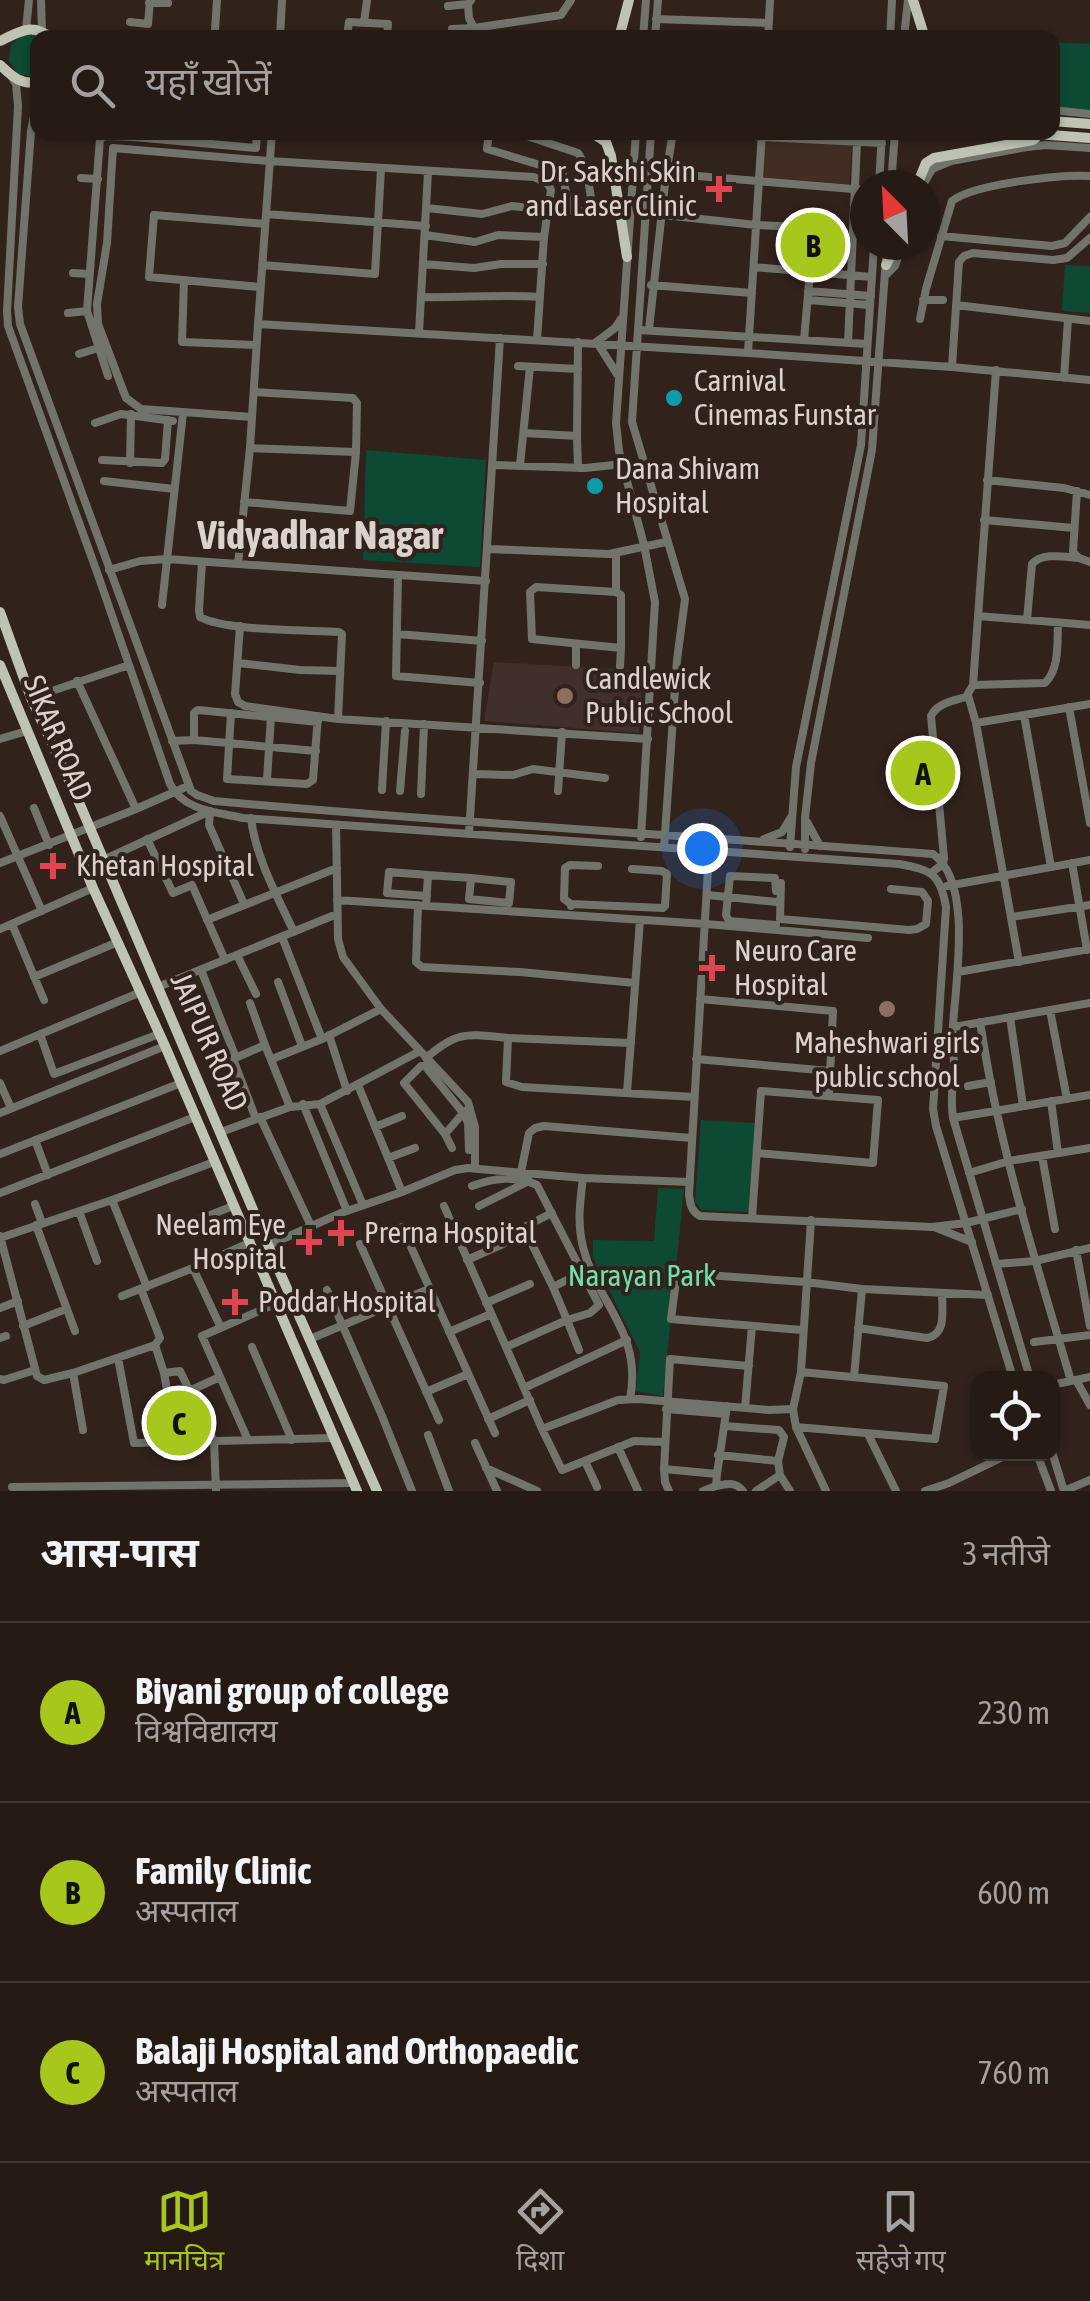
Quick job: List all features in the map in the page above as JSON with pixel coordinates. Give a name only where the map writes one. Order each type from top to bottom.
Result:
[{"type":"main road","points":[[621,30],[629,0]]},
{"type":"main road","points":[[911,0],[922,30]]},
{"type":"main road","points":[[0,41],[26,28],[32,30]]},
{"type":"main road","points":[[13,35],[3,51],[4,69],[30,82]]},
{"type":"main road","points":[[1060,122],[1090,124]]},
{"type":"main road","points":[[1060,136],[1090,138]]},
{"type":"main road","points":[[604,140],[611,156],[627,257]]},
{"type":"main road","points":[[924,170],[934,158],[1034,140]]},
{"type":"main road","points":[[886,270],[891,260]]},
{"type":"main road","name":"JAIPUR ROAD","points":[[0,612],[31,698],[376,1491]]},
{"type":"main road","name":"SIKAR ROAD","points":[[0,664],[93,888],[355,1487]]},
{"type":"street","points":[[26,28],[29,0]]},
{"type":"street","points":[[42,0],[48,30]]},
{"type":"street","points":[[216,30],[217,0]]},
{"type":"street","points":[[280,30],[282,0]]},
{"type":"street","points":[[452,29],[561,16],[571,0]]},
{"type":"street","points":[[644,30],[646,0]]},
{"type":"street","points":[[655,30],[658,0]]},
{"type":"street","points":[[769,30],[770,0]]},
{"type":"street","points":[[890,30],[892,0]]},
{"type":"street","points":[[905,30],[911,0]]},
{"type":"street","points":[[130,22],[148,24],[150,1],[168,3]]},
{"type":"street","points":[[366,22],[367,2]]},
{"type":"street","points":[[448,6],[470,2],[472,28]]},
{"type":"street","points":[[656,19],[769,23]]},
{"type":"street","points":[[348,30],[349,22],[388,24],[388,30]]},
{"type":"street","points":[[4,69],[16,84],[18,106],[7,318],[174,793],[184,803],[251,818],[925,868],[941,887],[946,907],[933,1109],[1011,1371]]},
{"type":"street","points":[[1060,111],[1090,114]]},
{"type":"street","points":[[30,140],[20,324],[188,786],[196,795],[214,800],[342,812],[933,854],[943,864],[952,885],[960,922],[953,1118],[1028,1371]]},
{"type":"street","points":[[100,140],[87,310],[126,398],[134,406],[182,418]]},
{"type":"street","points":[[144,150],[145,140]]},
{"type":"street","points":[[206,140],[256,148],[256,140]]},
{"type":"street","points":[[238,564],[271,140]]},
{"type":"street","points":[[488,140],[487,149],[550,167],[563,175]]},
{"type":"street","points":[[539,140],[578,153],[586,166],[593,211],[568,211],[563,175]]},
{"type":"street","points":[[635,140],[616,423],[656,602],[641,846]]},
{"type":"street","points":[[644,329],[642,284],[650,140]]},
{"type":"street","points":[[664,848],[676,660],[685,599],[632,422],[638,346],[653,285],[672,140]]},
{"type":"street","points":[[748,353],[762,140]]},
{"type":"street","points":[[830,140],[882,143],[880,170]]},
{"type":"street","points":[[892,170],[894,140]]},
{"type":"street","points":[[857,142],[859,170]]},
{"type":"street","points":[[931,170],[951,160],[1028,147],[1090,148]]},
{"type":"street","points":[[108,376],[97,304],[113,148],[269,162],[534,177],[551,190],[537,340]]},
{"type":"street","points":[[546,184],[550,167]]},
{"type":"street","points":[[262,265],[375,274],[381,169]]},
{"type":"street","points":[[419,333],[428,172]]},
{"type":"street","points":[[649,172],[850,188]]},
{"type":"street","points":[[546,184],[563,175]]},
{"type":"street","points":[[920,319],[952,201],[959,196],[1039,178],[1090,176]]},
{"type":"street","points":[[81,178],[98,179]]},
{"type":"street","points":[[427,208],[482,214],[512,206],[549,210]]},
{"type":"street","points":[[646,213],[820,228]]},
{"type":"street","points":[[260,287],[150,278],[154,215],[378,223],[475,242],[498,235],[544,237]]},
{"type":"street","points":[[941,236],[1045,246],[1065,242],[1090,217]]},
{"type":"street","points":[[94,224],[108,225]]},
{"type":"street","points":[[952,367],[958,262],[964,256],[972,253],[1043,260],[1067,258],[1090,238]]},
{"type":"street","points":[[1043,260],[1045,246]]},
{"type":"street","points":[[848,343],[853,260]]},
{"type":"street","points":[[790,856],[796,767],[861,445],[873,260]]},
{"type":"street","points":[[805,858],[811,763],[872,450],[886,260]]},
{"type":"street","points":[[423,264],[474,268],[542,264]]},
{"type":"street","points":[[754,267],[872,277]]},
{"type":"street","points":[[804,340],[810,272]]},
{"type":"street","points":[[73,273],[90,274]]},
{"type":"street","points":[[184,280],[182,342],[256,345]]},
{"type":"street","points":[[642,284],[752,293]]},
{"type":"street","points":[[808,295],[870,301]]},
{"type":"street","points":[[421,298],[540,296]]},
{"type":"street","points":[[923,300],[942,300]]},
{"type":"street","points":[[956,306],[1090,321]]},
{"type":"street","points":[[68,313],[87,310]]},
{"type":"street","points":[[596,343],[623,316]]},
{"type":"street","points":[[1064,378],[1068,319]]},
{"type":"street","points":[[258,324],[621,344],[1090,380]]},
{"type":"street","points":[[644,329],[867,344]]},
{"type":"street","points":[[470,834],[500,338]]},
{"type":"street","points":[[578,342],[578,468]]},
{"type":"street","points":[[596,343],[619,378]]},
{"type":"street","points":[[78,354],[101,347]]},
{"type":"street","points":[[518,366],[578,369]]},
{"type":"street","points":[[520,465],[530,367]]},
{"type":"street","points":[[996,370],[973,685],[968,695],[1019,962]]},
{"type":"street","points":[[244,502],[350,511],[356,452],[357,403],[353,398],[254,392]]},
{"type":"street","points":[[95,423],[122,414],[168,420],[252,417]]},
{"type":"street","points":[[130,463],[131,414]]},
{"type":"street","points":[[162,605],[182,418]]},
{"type":"street","points":[[102,460],[162,463],[168,420]]},
{"type":"street","points":[[524,432],[577,436]]},
{"type":"street","points":[[250,448],[356,452]]},
{"type":"street","points":[[493,465],[578,468],[623,464]]},
{"type":"street","points":[[987,480],[1050,486],[1090,495]]},
{"type":"street","points":[[104,481],[174,489]]},
{"type":"street","points":[[1077,492],[1073,552],[1078,558]]},
{"type":"street","points":[[984,520],[1074,528]]},
{"type":"street","points":[[488,549],[616,553],[666,542]]},
{"type":"street","points":[[616,553],[616,592]]},
{"type":"street","points":[[1027,620],[1032,564],[1037,558],[1078,558],[1090,562]]},
{"type":"street","points":[[98,575],[140,561],[167,559],[486,581]]},
{"type":"street","points":[[202,562],[200,617],[207,621],[339,632],[344,637],[338,719]]},
{"type":"street","points":[[398,575],[396,676],[480,683]]},
{"type":"street","points":[[620,648],[532,639],[532,588],[616,592],[623,598],[620,666]]},
{"type":"street","points":[[978,616],[1090,625]]},
{"type":"street","points":[[973,685],[1046,683],[1056,666],[1058,623]]},
{"type":"street","points":[[240,626],[238,702],[318,719]]},
{"type":"street","points":[[397,634],[482,640]]},
{"type":"street","points":[[576,644],[576,665]]},
{"type":"street","points":[[238,662],[340,671]]},
{"type":"street","points":[[31,698],[129,665]]},
{"type":"street","points":[[77,681],[136,810]]},
{"type":"street","points":[[931,873],[943,864],[944,847],[931,716],[941,705],[968,695]]},
{"type":"street","points":[[976,724],[1090,704]]},
{"type":"street","points":[[1070,707],[1090,823]]},
{"type":"street","points":[[194,740],[195,711],[648,738]]},
{"type":"street","points":[[232,713],[227,779],[310,783],[318,719]]},
{"type":"street","points":[[1024,715],[1051,867]]},
{"type":"street","points":[[267,780],[271,716]]},
{"type":"street","points":[[382,790],[386,722]]},
{"type":"street","points":[[421,794],[424,724]]},
{"type":"street","points":[[0,739],[27,731]]},
{"type":"street","points":[[400,791],[405,731]]},
{"type":"street","points":[[558,792],[562,732]]},
{"type":"street","points":[[172,741],[316,752]]},
{"type":"street","points":[[383,758],[423,762]]},
{"type":"street","points":[[474,774],[513,775],[533,770],[604,778]]},
{"type":"street","points":[[0,863],[188,786]]},
{"type":"street","points":[[214,800],[209,826],[244,904]]},
{"type":"street","points":[[34,808],[50,845]]},
{"type":"street","points":[[103,860],[210,811]]},
{"type":"street","points":[[0,816],[42,911]]},
{"type":"street","points":[[760,841],[782,832],[792,816]]},
{"type":"street","points":[[251,818],[252,831],[275,892],[294,932]]},
{"type":"street","points":[[806,818],[820,846]]},
{"type":"street","points":[[336,825],[338,939],[343,957],[380,1009],[423,1054],[467,1110],[475,1127],[475,1168]]},
{"type":"street","points":[[147,839],[173,893],[192,885],[224,960]]},
{"type":"street","points":[[709,851],[690,1207],[700,1216],[932,1226],[966,1223],[1022,1209]]},
{"type":"street","points":[[941,887],[1090,860]]},
{"type":"street","points":[[958,972],[1088,949],[1072,863]]},
{"type":"street","points":[[598,866],[565,868],[564,899],[571,904],[665,906],[667,874],[662,870],[632,869]]},
{"type":"street","points":[[207,920],[337,868]]},
{"type":"street","points":[[424,902],[387,893],[390,872],[471,878],[511,882],[509,902],[469,899],[471,878]]},
{"type":"street","points":[[428,875],[416,962],[422,967],[635,983]]},
{"type":"street","points":[[778,926],[776,880],[730,876],[726,915],[729,921],[868,938]]},
{"type":"street","points":[[778,926],[781,883]]},
{"type":"street","points":[[0,929],[93,888]]},
{"type":"street","points":[[337,900],[424,902],[706,924],[778,926],[820,922],[909,930],[926,924],[926,896],[922,892],[891,889]]},
{"type":"street","points":[[707,895],[777,902]]},
{"type":"street","points":[[570,916],[571,904]]},
{"type":"street","points":[[1011,917],[1090,905]]},
{"type":"street","points":[[158,987],[338,914]]},
{"type":"street","points":[[627,1093],[640,920]]},
{"type":"street","points":[[820,922],[822,934]]},
{"type":"street","points":[[12,924],[44,1000]]},
{"type":"street","points":[[282,937],[347,1091]]},
{"type":"street","points":[[34,977],[118,942]]},
{"type":"street","points":[[237,955],[256,994]]},
{"type":"street","points":[[201,970],[236,1058]]},
{"type":"street","points":[[278,982],[302,1046]]},
{"type":"street","points":[[0,1051],[140,992]]},
{"type":"street","points":[[700,999],[833,1011],[829,1096]]},
{"type":"street","points":[[250,1003],[290,1106]]},
{"type":"street","points":[[954,1027],[1090,1003]]},
{"type":"street","points":[[272,1059],[380,1009]]},
{"type":"street","points":[[1050,1010],[1066,1099]]},
{"type":"street","points":[[1010,1017],[1024,1106]]},
{"type":"street","points":[[980,1022],[996,1110],[1035,1261],[1073,1380],[1090,1405]]},
{"type":"street","points":[[40,1034],[59,1090]]},
{"type":"street","points":[[54,1074],[159,1034]]},
{"type":"street","points":[[221,1132],[290,1106],[320,1104],[450,1038],[468,1034],[630,1043]]},
{"type":"street","points":[[508,1038],[506,1082],[694,1097]]},
{"type":"street","points":[[0,1113],[165,1046]]},
{"type":"street","points":[[265,1046],[233,1059],[312,1226]]},
{"type":"street","points":[[696,1059],[830,1071]]},
{"type":"street","points":[[452,1148],[404,1080],[421,1066],[467,1110],[469,1150]]},
{"type":"street","points":[[968,1086],[991,1082]]},
{"type":"street","points":[[0,1083],[12,1108]]},
{"type":"street","points":[[0,1154],[181,1084]]},
{"type":"street","points":[[358,1086],[402,1192]]},
{"type":"street","points":[[752,1218],[761,1091],[878,1100],[872,1163],[757,1153]]},
{"type":"street","points":[[953,1118],[1090,1095]]},
{"type":"street","points":[[1050,1102],[1058,1153]]},
{"type":"street","points":[[303,1104],[347,1211]]},
{"type":"street","points":[[320,1104],[363,1204]]},
{"type":"street","points":[[445,1134],[467,1110]]},
{"type":"street","points":[[375,1127],[402,1116]]},
{"type":"street","points":[[0,1194],[196,1117]]},
{"type":"street","points":[[522,1172],[530,1133],[544,1126],[692,1138]]},
{"type":"street","points":[[36,1140],[48,1175]]},
{"type":"street","points":[[388,1158],[415,1148]]},
{"type":"street","points":[[970,1173],[1008,1161],[1090,1148]]},
{"type":"street","points":[[1042,1156],[1055,1229]]},
{"type":"street","points":[[112,1200],[160,1338],[155,1345],[118,1358],[44,1380],[38,1378],[0,1237],[214,1162]]},
{"type":"street","points":[[269,1245],[455,1170],[475,1168],[690,1182]]},
{"type":"street","points":[[472,1186],[498,1178],[537,1185],[628,1340],[633,1384],[630,1399]]},
{"type":"street","points":[[506,1347],[590,1313],[599,1305],[587,1270],[578,1222],[583,1178]]},
{"type":"street","points":[[480,1206],[530,1181]]},
{"type":"street","points":[[35,1204],[75,1331]]},
{"type":"street","points":[[170,1231],[233,1206]]},
{"type":"street","points":[[444,1206],[562,1470],[634,1441],[664,1442]]},
{"type":"street","points":[[80,1211],[97,1261]]},
{"type":"street","points":[[552,1213],[526,1226],[526,1232],[580,1350]]},
{"type":"street","points":[[810,1220],[794,1409],[796,1427],[826,1491]]},
{"type":"street","points":[[932,1226],[972,1242]]},
{"type":"street","points":[[402,1227],[495,1433]]},
{"type":"street","points":[[122,1296],[249,1243]]},
{"type":"street","points":[[360,1244],[438,1420]]},
{"type":"street","points":[[467,1260],[504,1244]]},
{"type":"street","points":[[996,1264],[1035,1261],[1090,1248]]},
{"type":"street","points":[[1076,1250],[1087,1293],[1090,1326]]},
{"type":"street","points":[[193,1268],[221,1328]]},
{"type":"street","points":[[553,1287],[587,1270]]},
{"type":"street","points":[[802,1330],[672,1319],[676,1273],[988,1295]]},
{"type":"street","points":[[486,1303],[530,1284]]},
{"type":"street","points":[[310,1339],[429,1289]]},
{"type":"street","points":[[854,1377],[862,1289]]},
{"type":"street","points":[[328,1290],[412,1491]]},
{"type":"street","points":[[858,1328],[934,1337],[941,1328],[942,1293]]},
{"type":"street","points":[[0,1308],[18,1302]]},
{"type":"street","points":[[248,1440],[202,1336],[275,1304]]},
{"type":"street","points":[[23,1326],[66,1309]]},
{"type":"street","points":[[448,1332],[491,1314]]},
{"type":"street","points":[[746,1408],[752,1326]]},
{"type":"street","points":[[1034,1342],[1090,1335]]},
{"type":"street","points":[[524,1388],[628,1340]]},
{"type":"street","points":[[155,1345],[176,1441]]},
{"type":"street","points":[[252,1347],[292,1440]]},
{"type":"street","points":[[118,1358],[134,1443],[334,1438]]},
{"type":"street","points":[[669,1491],[664,1442],[670,1359],[749,1366]]},
{"type":"street","points":[[0,1379],[35,1370]]},
{"type":"street","points":[[164,1373],[180,1371],[214,1441],[216,1488]]},
{"type":"street","points":[[73,1372],[82,1430]]},
{"type":"street","points":[[796,1427],[935,1439],[944,1386],[800,1372]]},
{"type":"street","points":[[426,1392],[468,1374]]},
{"type":"street","points":[[189,1391],[220,1376]]},
{"type":"street","points":[[1060,1383],[1090,1376]]},
{"type":"street","points":[[542,1428],[596,1407],[630,1399],[726,1410],[794,1409]]},
{"type":"street","points":[[488,1419],[530,1400]]},
{"type":"street","points":[[716,1486],[726,1410]]},
{"type":"street","points":[[724,1426],[779,1430],[784,1436],[778,1461],[780,1474],[790,1491]]},
{"type":"street","points":[[868,1434],[896,1491]]},
{"type":"street","points":[[428,1435],[448,1491]]},
{"type":"street","points":[[474,1443],[497,1491]]},
{"type":"street","points":[[618,1448],[638,1491]]},
{"type":"street","points":[[718,1455],[778,1461]]},
{"type":"street","points":[[585,1461],[597,1487]]},
{"type":"street","points":[[925,1491],[994,1461]]},
{"type":"street","points":[[1039,1461],[1050,1491]]},
{"type":"street","points":[[1055,1461],[1064,1491],[1090,1480]]},
{"type":"street","points":[[486,1468],[537,1491]]},
{"type":"street","points":[[664,1469],[717,1474]]},
{"type":"street","points":[[756,1491],[780,1474]]},
{"type":"street","points":[[703,1491],[732,1483],[744,1491]]},
{"type":"street","points":[[12,1487],[355,1487]]},
{"type":"shaded area","points":[[764,140],[852,144],[849,185],[763,180]]},
{"type":"shaded area","name":"Candlewick Public School","points":[[494,662],[643,671],[639,733],[484,721]]},
{"type":"green space","points":[[30,34],[30,76],[18,74],[9,61],[11,44]]},
{"type":"green space","points":[[1060,42],[1090,44],[1090,111],[1060,109]]},
{"type":"green space","points":[[1065,265],[1090,266],[1090,313],[1062,311]]},
{"type":"green space","points":[[366,450],[486,460],[480,567],[363,560]]},
{"type":"green space","points":[[701,1120],[755,1123],[748,1212],[702,1210],[695,1202]]},
{"type":"green space","name":"Narayan Park","points":[[658,1188],[684,1189],[663,1396],[636,1391],[640,1352],[593,1257],[593,1240],[654,1241]]},
{"type":"place","name":"Dr. Sakshi Skin and Laser Clinic","points":[[719,189]]},
{"type":"place","name":"Family Clinic","points":[[813,245]]},
{"type":"place","name":"Carnival Cinemas Funstar","points":[[674,398]]},
{"type":"place","name":"Dana Shivam Hospital","points":[[595,486]]},
{"type":"place","name":"Candlewick Public School","points":[[565,696]]},
{"type":"place","name":"Biyani group of college","points":[[923,773]]},
{"type":"place","name":"Khetan Hospital","points":[[53,866]]},
{"type":"place","name":"Neuro Care Hospital","points":[[712,968]]},
{"type":"place","name":"Maheshwari girls public school","points":[[887,1009]]},
{"type":"place","name":"Prerna Hospital","points":[[341,1233]]},
{"type":"place","name":"Neelam Eye Hospital","points":[[309,1242]]},
{"type":"place","name":"Poddar Hospital","points":[[235,1302]]},
{"type":"place","name":"Balaji Hospital and Orthopaedic","points":[[179,1423]]},
{"type":"district","name":"Vidyadhar Nagar","points":[[320,535]]}]
